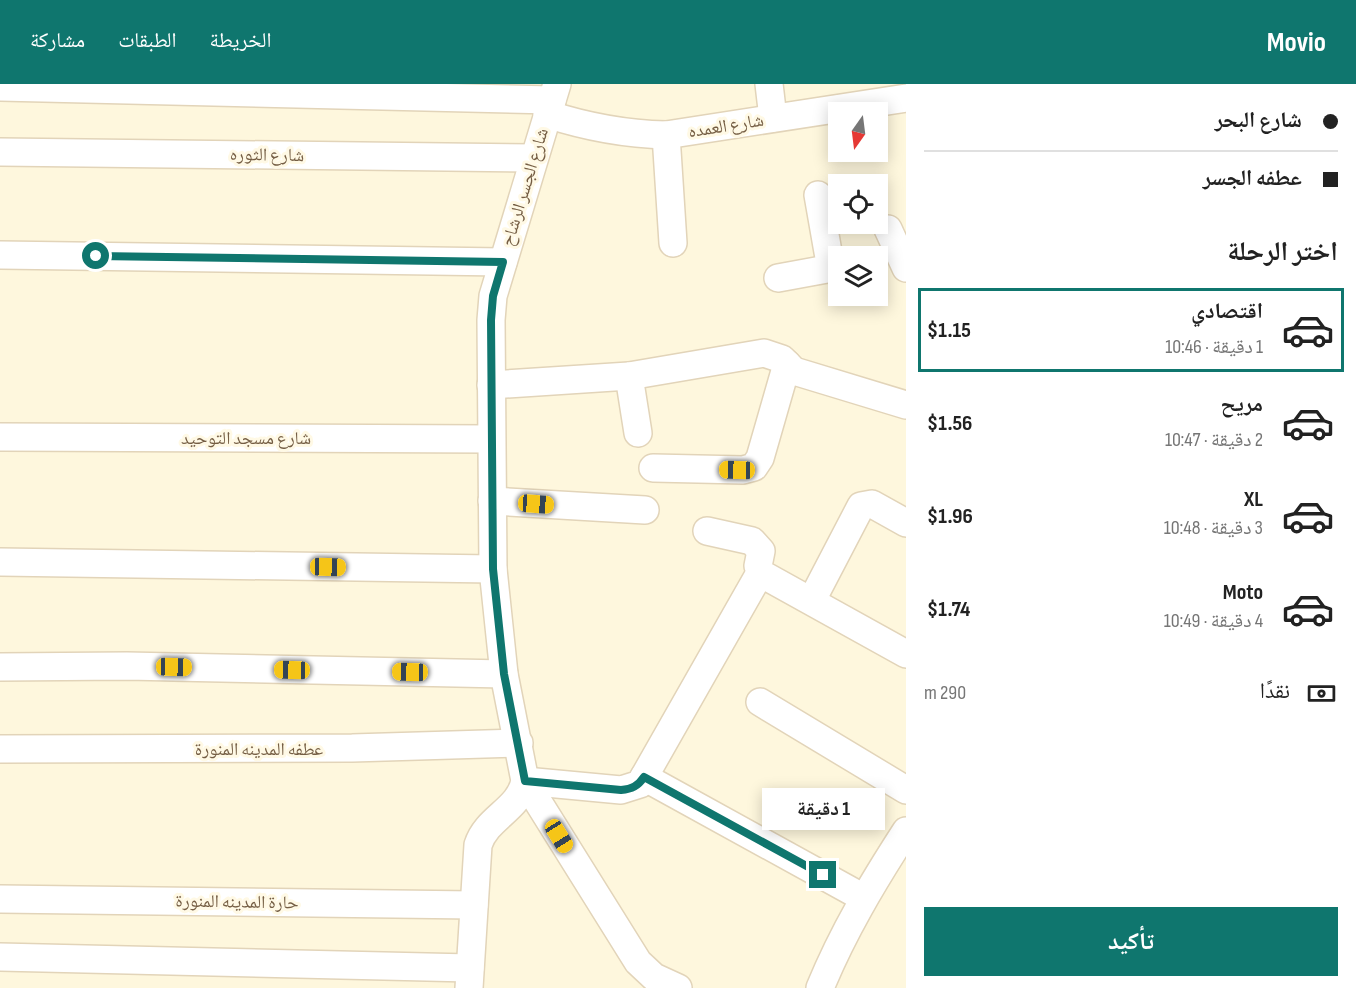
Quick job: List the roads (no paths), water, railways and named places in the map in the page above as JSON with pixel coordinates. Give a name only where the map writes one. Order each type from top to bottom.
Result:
[{"type":"street","points":[[770,84],[773,118]]},
{"type":"street","name":"شارع العمده","points":[[0,87],[552,99],[605,130],[628,134],[666,135],[773,118],[862,94],[906,98]]},
{"type":"street","name":"شارع الجسر الرشاح","points":[[525,781],[504,674],[493,569],[491,385],[493,296],[552,99]]},
{"type":"street","points":[[666,135],[673,243]]},
{"type":"street","name":"شارع الثوره","points":[[0,152],[533,158]]},
{"type":"street","points":[[818,195],[830,246]]},
{"type":"street","points":[[888,229],[895,261]]},
{"type":"street","points":[[0,255],[503,262]]},
{"type":"street","points":[[778,278],[828,269]]},
{"type":"street","points":[[491,385],[629,376],[764,353],[776,355],[794,370],[906,405]]},
{"type":"street","points":[[653,468],[743,470],[754,466],[760,458],[787,364]]},
{"type":"street","points":[[629,376],[638,433]]},
{"type":"street","name":"شارع مسجد التوحيد","points":[[0,437],[491,439]]},
{"type":"street","points":[[492,501],[645,510]]},
{"type":"street","points":[[812,600],[861,506],[872,504],[906,523]]},
{"type":"street","points":[[525,781],[621,790],[631,789],[640,784],[760,573],[758,566],[761,551],[756,544],[748,540],[707,531]]},
{"type":"street","points":[[0,562],[493,569]]},
{"type":"street","points":[[760,573],[906,654]]},
{"type":"street","points":[[0,667],[127,666],[504,674]]},
{"type":"street","points":[[760,702],[906,790]]},
{"type":"street","name":"عطفه المدينه المنورة","points":[[0,749],[340,748],[519,743]]},
{"type":"street","points":[[644,777],[862,897]]},
{"type":"street","points":[[0,957],[469,978],[478,845],[482,833],[523,794],[525,781]]},
{"type":"street","points":[[525,781],[638,962],[654,977],[678,988]]},
{"type":"street","points":[[819,988],[862,897],[906,831]]},
{"type":"street","name":"حارة المدينه المنورة","points":[[0,899],[474,905]]}]
